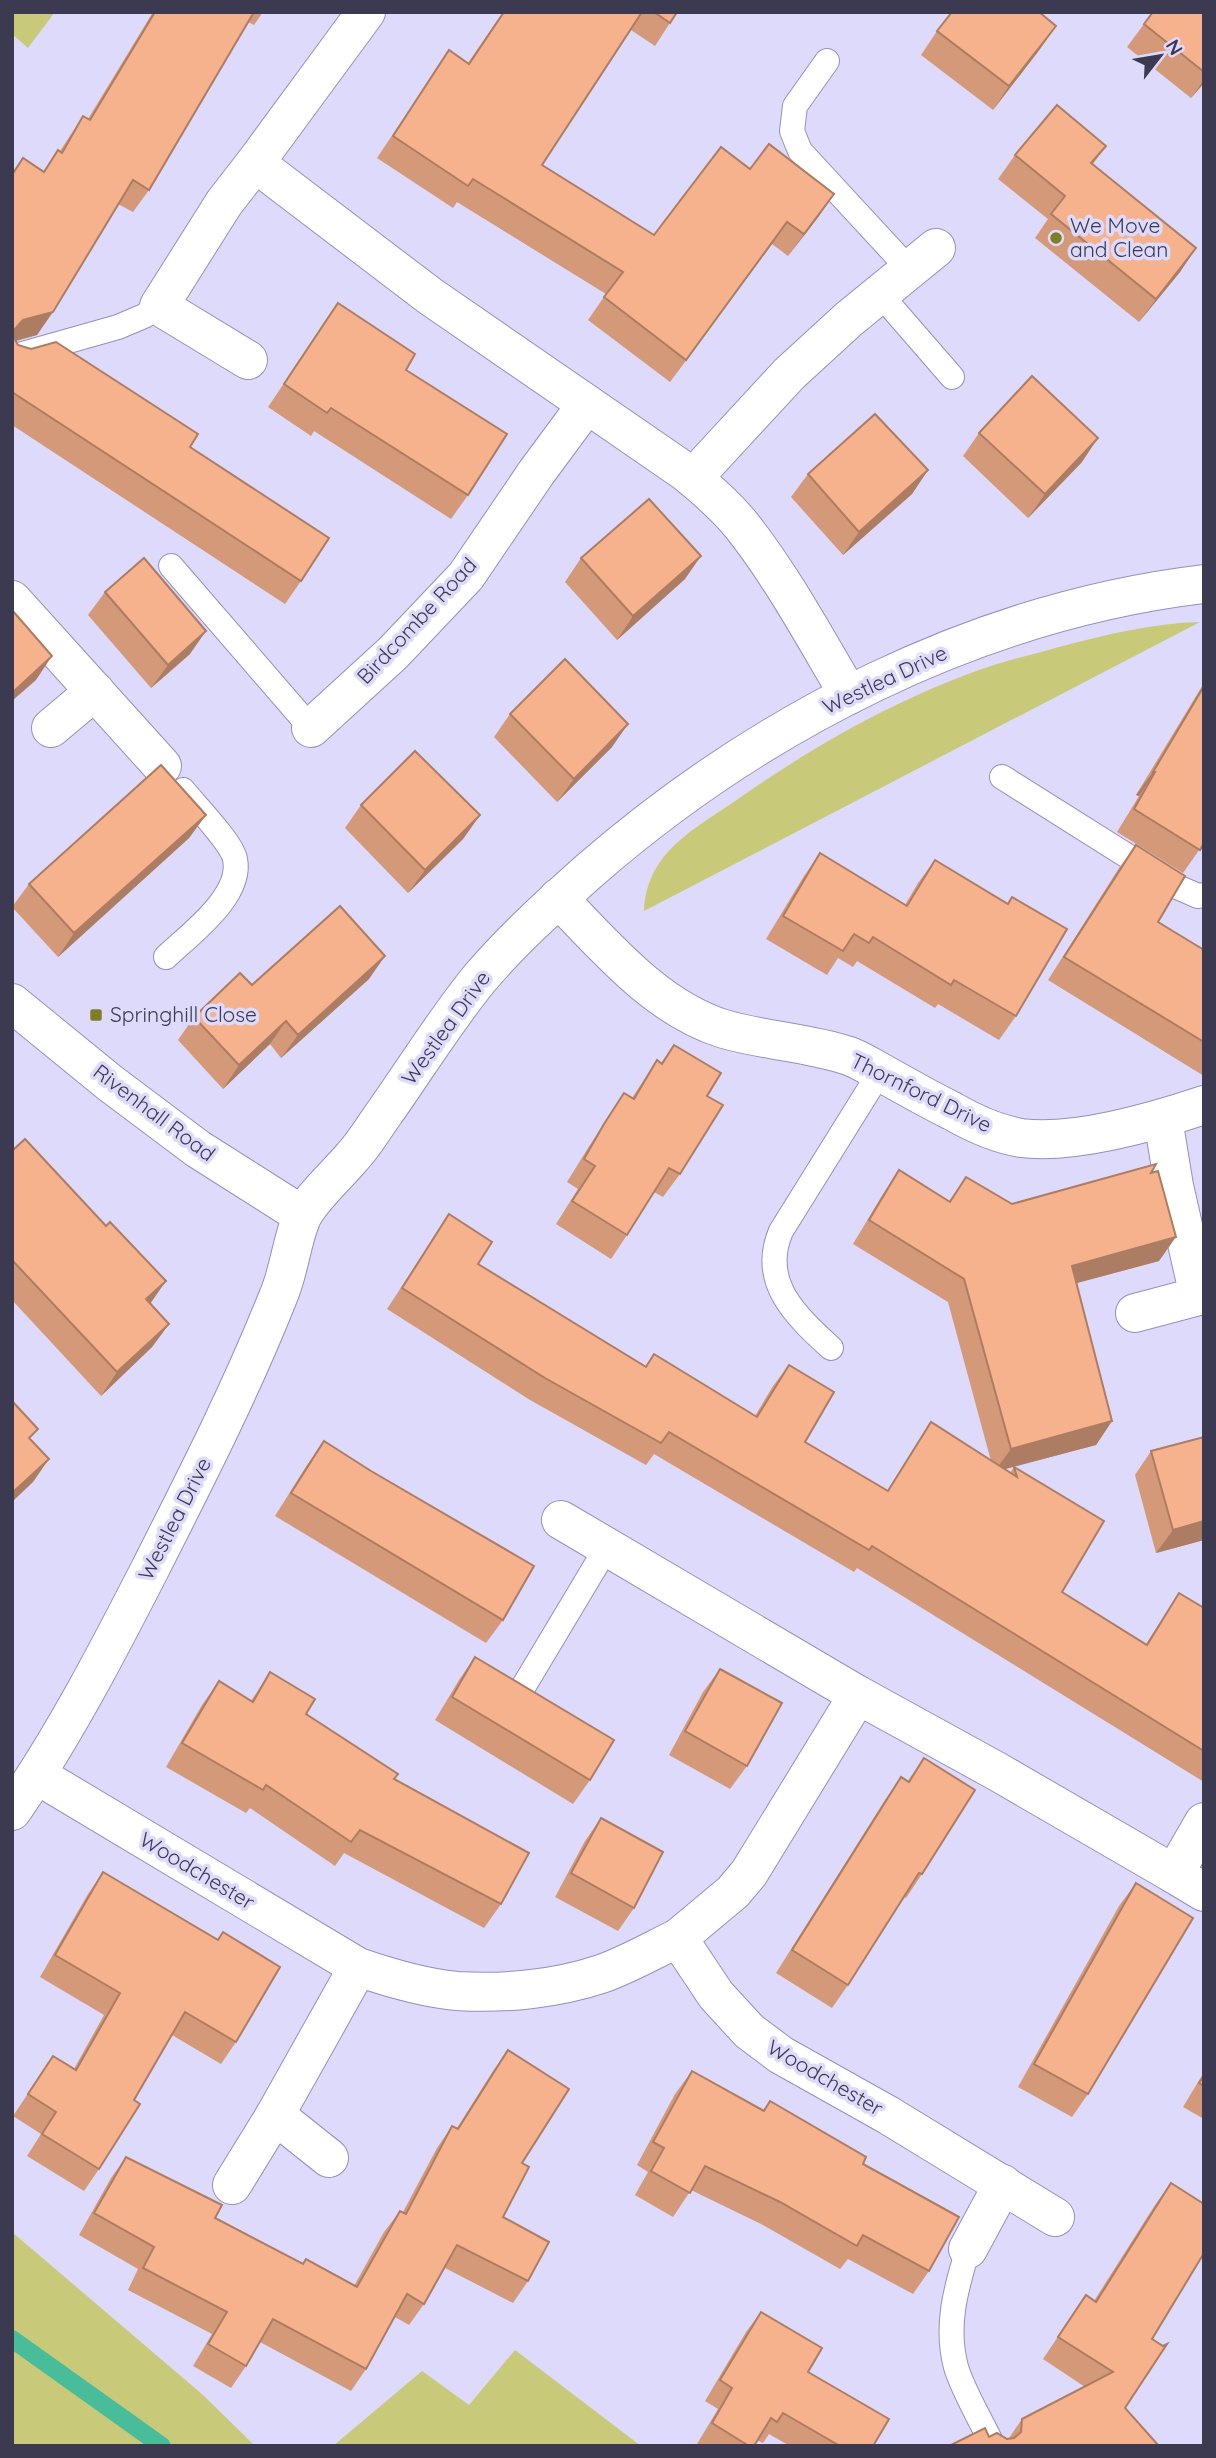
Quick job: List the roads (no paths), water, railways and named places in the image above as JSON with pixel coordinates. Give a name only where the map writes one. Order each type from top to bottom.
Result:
[{"type":"street","points":[[248,360],[159,306],[224,203],[366,12]]},
{"type":"street","points":[[255,163],[430,296],[693,478],[741,525],[773,569],[849,695]]},
{"type":"street","points":[[693,478],[789,374],[923,259]]},
{"type":"street","name":"Birdcombe Road","points":[[311,728],[393,653],[466,576],[587,404]]},
{"type":"street","name":"Westlea Drive","points":[[12,1811],[37,1775],[97,1672],[243,1382],[281,1290],[302,1214],[357,1151],[479,980],[558,898],[627,838],[680,799],[806,716],[849,695],[946,651],[1041,617],[1204,584]]},
{"type":"street","points":[[12,600],[162,766]]},
{"type":"street","points":[[51,728],[95,691]]},
{"type":"street","name":"Thornford Drive","points":[[558,898],[632,973],[698,1018],[723,1029],[826,1049],[852,1057],[954,1113],[991,1129],[1021,1138],[1091,1134],[1163,1119],[1204,1105]]},
{"type":"street","name":"Rivenhall Road","points":[[12,1003],[110,1083],[198,1149],[302,1214]]},
{"type":"street","points":[[1135,1313],[1201,1306],[1174,1186],[1163,1119]]},
{"type":"street","points":[[561,1520],[858,1695],[998,1772],[1189,1883],[1204,1822]]},
{"type":"street","name":"Woodchester","points":[[37,1775],[358,1967],[402,1982],[457,1991],[556,1986],[601,1974],[678,1938],[733,1892],[750,1872],[858,1695]]},
{"type":"street","name":"Woodchester","points":[[678,1938],[716,1995],[749,2031],[781,2055],[888,2115],[1055,2217]]},
{"type":"street","points":[[232,2185],[275,2115],[358,1967]]},
{"type":"street","points":[[275,2115],[329,2158]]},
{"type":"street","points":[[968,2249],[1003,2184]]},
{"type":"lane","points":[[827,61],[795,106],[792,131],[800,151],[923,259]]},
{"type":"lane","points":[[880,294],[952,377]]},
{"type":"lane","points":[[12,357],[118,327],[159,306]]},
{"type":"lane","points":[[170,566],[311,728]]},
{"type":"lane","points":[[162,766],[228,845],[236,860],[233,885],[221,904],[166,957]]},
{"type":"lane","points":[[1002,777],[1175,886],[1198,896],[1204,895]]},
{"type":"lane","points":[[831,1348],[793,1312],[781,1289],[774,1263],[775,1246],[781,1231],[880,1072]]},
{"type":"lane","points":[[522,1689],[607,1547]]},
{"type":"lane","points":[[968,2249],[951,2314],[951,2344],[957,2370],[993,2446]]},
{"type":"waterway","points":[[12,2339],[162,2446]]},
{"type":"place","name":"We Move and Clean","points":[[1056,238]]},
{"type":"place","name":"Springhill Close","points":[[96,1015]]}]
